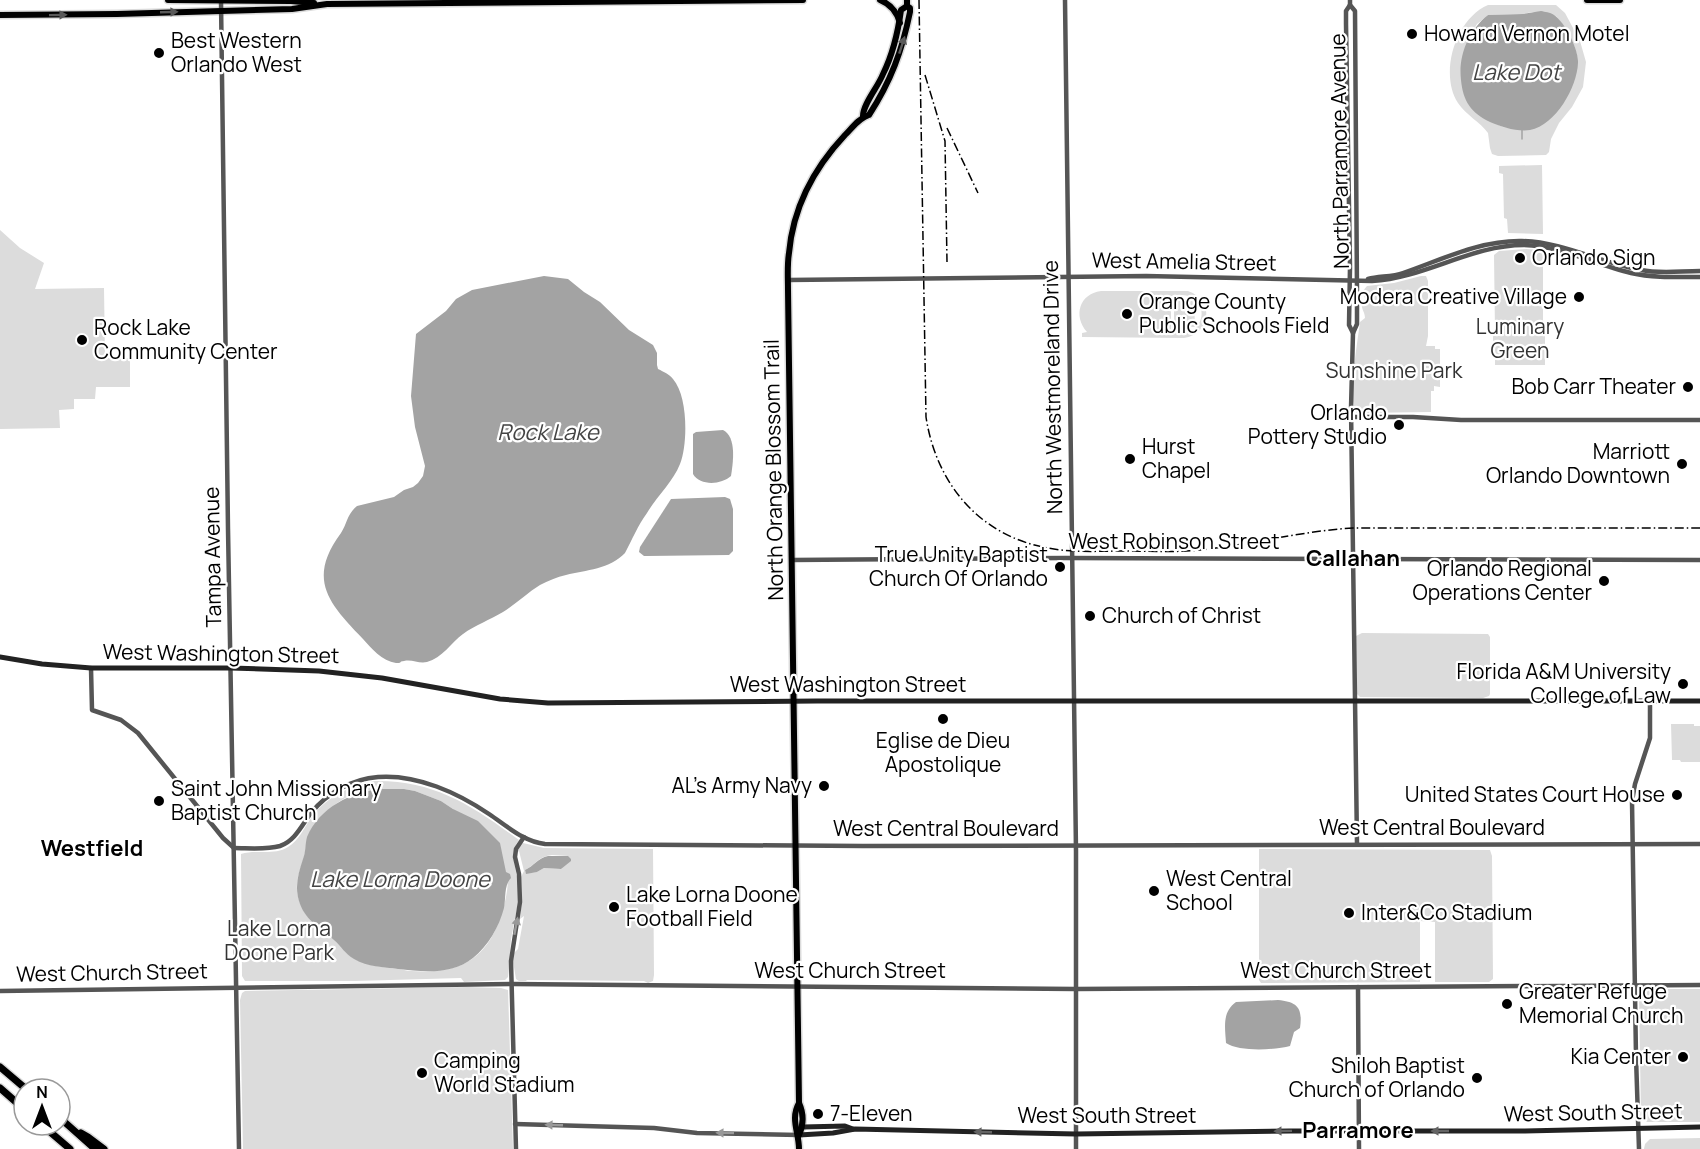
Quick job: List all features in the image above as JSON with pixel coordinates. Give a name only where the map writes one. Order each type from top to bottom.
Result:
[{"type":"highway","points":[[0,1067],[12,1077]]},
{"type":"highway","points":[[0,1088],[12,1098]]},
{"type":"highway","points":[[72,1128],[95,1149]]},
{"type":"highway","points":[[75,1130],[104,1149]]},
{"type":"highway","points":[[56,1137],[70,1149]]},
{"type":"main road","points":[[168,0],[291,1],[324,4],[803,0]]},
{"type":"main road","points":[[880,0],[898,15],[900,23]]},
{"type":"main road","points":[[1587,0],[1620,0]]},
{"type":"main road","name":"North Orange Blossom Trail","points":[[798,1103],[788,280],[790,240],[803,198],[813,177],[827,156],[863,117],[869,115],[882,94],[906,35],[910,8],[907,3],[901,10],[900,23],[890,58],[879,84],[863,109],[863,117]]},
{"type":"main road","points":[[0,15],[292,9],[324,4]]},
{"type":"main road","name":"West Washington Street","points":[[0,657],[42,664],[91,668],[295,669],[399,680],[476,696],[523,702],[585,704],[794,701],[1700,701]]},
{"type":"main road","points":[[798,1103],[802,1111],[803,1127],[799,1135]]},
{"type":"main road","points":[[798,1103],[794,1112],[795,1126],[799,1135],[799,1149]]},
{"type":"main road","points":[[803,1127],[845,1126],[855,1129]]},
{"type":"main road","name":"West South Street","points":[[799,1135],[855,1129],[1076,1134],[1562,1131],[1700,1127]]},
{"type":"street","name":"North Westmoreland Drive","points":[[1065,0],[1076,845],[1076,1149]]},
{"type":"street","name":"Tampa Avenue","points":[[221,1],[239,1149]]},
{"type":"street","name":"North Parramore Avenue","points":[[1350,2],[1346,11],[1346,24],[1349,325],[1353,333]]},
{"type":"street","name":"North Parramore Avenue","points":[[1350,2],[1355,10],[1357,280],[1357,324],[1353,333],[1351,366],[1356,844]]},
{"type":"street","name":"West Amelia Street","points":[[1364,280],[1401,274],[1469,249],[1519,241],[1544,242],[1648,272],[1700,271]]},
{"type":"street","name":"West Amelia Street","points":[[788,280],[1146,276],[1269,280],[1385,280],[1410,275],[1497,247],[1524,245],[1549,248],[1644,276],[1700,277]]},
{"type":"street","points":[[1549,248],[1553,246],[1565,248]]},
{"type":"street","points":[[1579,256],[1591,256]]},
{"type":"street","points":[[1351,417],[1489,420],[1700,420]]},
{"type":"street","name":"West Robinson Street","points":[[792,560],[1072,558],[1700,560]]},
{"type":"street","points":[[91,668],[92,710],[121,720],[138,733],[223,838],[234,848]]},
{"type":"street","points":[[1639,1149],[1633,792],[1650,738],[1650,701]]},
{"type":"street","name":"West Central Boulevard","points":[[234,848],[270,848],[284,844],[301,828],[320,803],[333,793],[346,785],[378,777],[407,778],[455,794],[478,806],[524,837],[538,843],[555,844],[1700,844]]},
{"type":"street","points":[[516,1149],[511,961],[520,894],[515,857],[516,849],[524,837]]},
{"type":"street","name":"West Church Street","points":[[0,991],[512,984],[1076,989],[1700,985]]},
{"type":"street","points":[[1358,987],[1359,1149]]},
{"type":"street","name":"West South Street","points":[[515,1124],[654,1128],[697,1133],[799,1135]]},
{"type":"green space","points":[[1488,5],[1556,5],[1565,13],[1580,41],[1586,62],[1583,87],[1572,107],[1559,123],[1546,155],[1498,156],[1492,154],[1488,133],[1458,103],[1452,91],[1450,63],[1454,48],[1459,35],[1476,12]],"holes":[[[1532,12],[1556,16],[1571,38],[1578,63],[1528,130],[1503,127],[1483,118],[1467,41],[1477,24],[1488,15]]]},
{"type":"green space","points":[[1542,165],[1543,234],[1508,233],[1507,219],[1504,218],[1503,174],[1499,173],[1499,166]]},
{"type":"green space","points":[[0,230],[20,248],[44,263],[35,289],[104,288],[105,358],[130,358],[130,387],[96,387],[95,399],[74,399],[74,409],[59,410],[60,428],[0,429]]},
{"type":"green space","name":"Luminary Green","points":[[1541,250],[1545,253],[1543,327],[1545,329],[1545,365],[1495,365],[1493,354],[1494,255],[1499,251]]},
{"type":"green space","name":"Sunshine Park","points":[[1426,276],[1428,281],[1426,346],[1435,346],[1435,349],[1440,349],[1440,387],[1434,386],[1434,391],[1431,391],[1431,412],[1357,413],[1354,407],[1353,384],[1360,322],[1365,318],[1362,304],[1365,303],[1365,298],[1362,292],[1367,286],[1394,283]]},
{"type":"green space","name":"Orange County Public Schools Field","points":[[1101,291],[1188,291],[1197,295],[1203,302],[1206,309],[1204,324],[1193,335],[1184,338],[1082,337],[1082,333],[1087,332],[1080,319],[1080,307],[1088,296]],"holes":[[[1183,295],[1199,304],[1202,314],[1195,328],[1188,332],[1171,332],[1171,296]]]},
{"type":"green space","points":[[1174,301],[1194,301],[1195,327],[1174,327]]},
{"type":"green space","points":[[1362,633],[1488,634],[1490,637],[1490,694],[1483,698],[1360,697],[1357,694],[1356,636]]},
{"type":"green space","points":[[1671,724],[1700,726],[1700,762],[1672,760]]},
{"type":"green space","name":"Lake Lorna Doone Park","points":[[396,782],[434,790],[469,806],[519,840],[514,851],[518,898],[508,977],[505,980],[464,982],[461,978],[245,981],[242,976],[241,854],[283,850],[292,844],[324,804],[348,789],[366,783]],"holes":[[[381,789],[404,789],[441,801],[453,809],[507,874],[505,902],[494,933],[477,955],[455,967],[409,971],[358,961],[319,928],[300,903],[297,880],[308,837],[323,814],[338,802],[354,794]]]},
{"type":"green space","points":[[523,843],[544,848],[653,849],[653,981],[648,983],[644,981],[519,981],[516,979],[514,953],[518,949],[524,916],[520,919],[521,877],[524,871],[519,851],[517,853]],"holes":[[[568,856],[561,869],[544,868],[537,872],[526,873],[525,870],[544,857]]]},
{"type":"green space","points":[[1259,849],[1490,850],[1492,856],[1493,979],[1489,982],[1435,982],[1435,922],[1420,921],[1420,982],[1261,983],[1259,980]]},
{"type":"green space","points":[[468,987],[508,990],[513,1149],[243,1149],[240,1000],[242,993],[245,991]]},
{"type":"green space","points":[[1645,989],[1700,989],[1700,1122],[1647,1122],[1641,1116],[1639,995]]},
{"type":"green space","points":[[1700,1138],[1700,1149],[1644,1149],[1650,1139]]},
{"type":"water","name":"Lake Dot","points":[[1541,11],[1551,13],[1558,19],[1574,44],[1578,63],[1574,83],[1556,113],[1539,127],[1520,130],[1490,122],[1469,106],[1464,94],[1461,61],[1466,44],[1475,28],[1488,15]]},
{"type":"water","name":"Rock Lake","points":[[544,276],[568,279],[600,302],[629,330],[653,345],[657,353],[658,369],[673,379],[682,397],[685,433],[680,464],[641,522],[625,553],[619,558],[605,566],[563,576],[540,585],[503,612],[463,634],[442,654],[432,660],[391,662],[373,650],[340,614],[326,590],[324,577],[325,564],[331,549],[354,509],[357,506],[394,497],[413,487],[423,476],[425,466],[415,427],[411,396],[416,334],[446,311],[456,299],[472,290]]},
{"type":"water","points":[[723,430],[732,444],[731,476],[711,483],[700,481],[693,474],[693,434]]},
{"type":"water","points":[[725,497],[730,499],[733,509],[733,551],[729,555],[644,556],[639,552],[671,499]]},
{"type":"water","name":"Lake Lorna Doone","points":[[381,789],[415,791],[441,801],[478,821],[500,843],[506,872],[511,878],[506,888],[504,908],[488,942],[465,963],[437,971],[408,970],[365,964],[348,955],[310,920],[303,910],[298,898],[297,881],[305,854],[307,837],[312,827],[328,810],[348,797]]},
{"type":"water","points":[[568,856],[571,861],[561,869],[544,868],[526,874],[525,870],[541,858]]},
{"type":"water","points":[[1278,1000],[1290,1002],[1299,1010],[1300,1028],[1294,1032],[1290,1046],[1248,1049],[1226,1043],[1226,1015],[1236,1002]]},
{"type":"waterway","points":[[1522,130],[1522,139]]},
{"type":"railway","points":[[919,0],[926,417],[931,441],[951,484],[965,503],[1001,532],[1023,542],[1057,550],[1167,552],[1198,550],[1353,528],[1700,528]]},
{"type":"railway","points":[[925,75],[945,141],[947,262]]},
{"type":"railway","points":[[947,128],[978,193]]},
{"type":"place","name":"Howard Vernon Motel","points":[[1412,34]]},
{"type":"place","name":"Best Western Orlando West","points":[[159,53]]},
{"type":"place","name":"Orlando Sign","points":[[1520,258]]},
{"type":"place","name":"Modera Creative Village","points":[[1579,297]]},
{"type":"place","name":"Orange County Public Schools Field","points":[[1127,314]]},
{"type":"place","name":"Rock Lake Community Center","points":[[82,340]]},
{"type":"place","name":"Bob Carr Theater","points":[[1688,387]]},
{"type":"place","name":"Orlando Pottery Studio","points":[[1399,425]]},
{"type":"place","name":"Hurst Chapel","points":[[1130,459]]},
{"type":"place","name":"Marriott Orlando Downtown","points":[[1682,464]]},
{"type":"place","name":"True Unity Baptist Church Of Orlando","points":[[1060,567]]},
{"type":"place","name":"Orlando Regional Operations Center","points":[[1604,581]]},
{"type":"place","name":"Church of Christ","points":[[1090,616]]},
{"type":"place","name":"Florida A&M University College of Law","points":[[1683,684]]},
{"type":"place","name":"Eglise de Dieu Apostolique","points":[[943,719]]},
{"type":"place","name":"AL's Army Navy","points":[[824,786]]},
{"type":"place","name":"United States Court House","points":[[1677,795]]},
{"type":"place","name":"Saint John Missionary Baptist Church","points":[[159,801]]},
{"type":"place","name":"West Central School","points":[[1154,891]]},
{"type":"place","name":"Lake Lorna Doone Football Field","points":[[614,907]]},
{"type":"place","name":"Inter&Co Stadium","points":[[1349,913]]},
{"type":"place","name":"Greater Refuge Memorial Church","points":[[1507,1004]]},
{"type":"place","name":"Kia Center","points":[[1683,1057]]},
{"type":"place","name":"Camping World Stadium","points":[[422,1073]]},
{"type":"place","name":"Shiloh Baptist Church of Orlando","points":[[1477,1078]]},
{"type":"place","name":"7-Eleven","points":[[818,1114]]},
{"type":"district","name":"Callahan","points":[[1353,558]]},
{"type":"district","name":"Westfield","points":[[92,848]]},
{"type":"district","name":"Parramore","points":[[1358,1130]]}]
